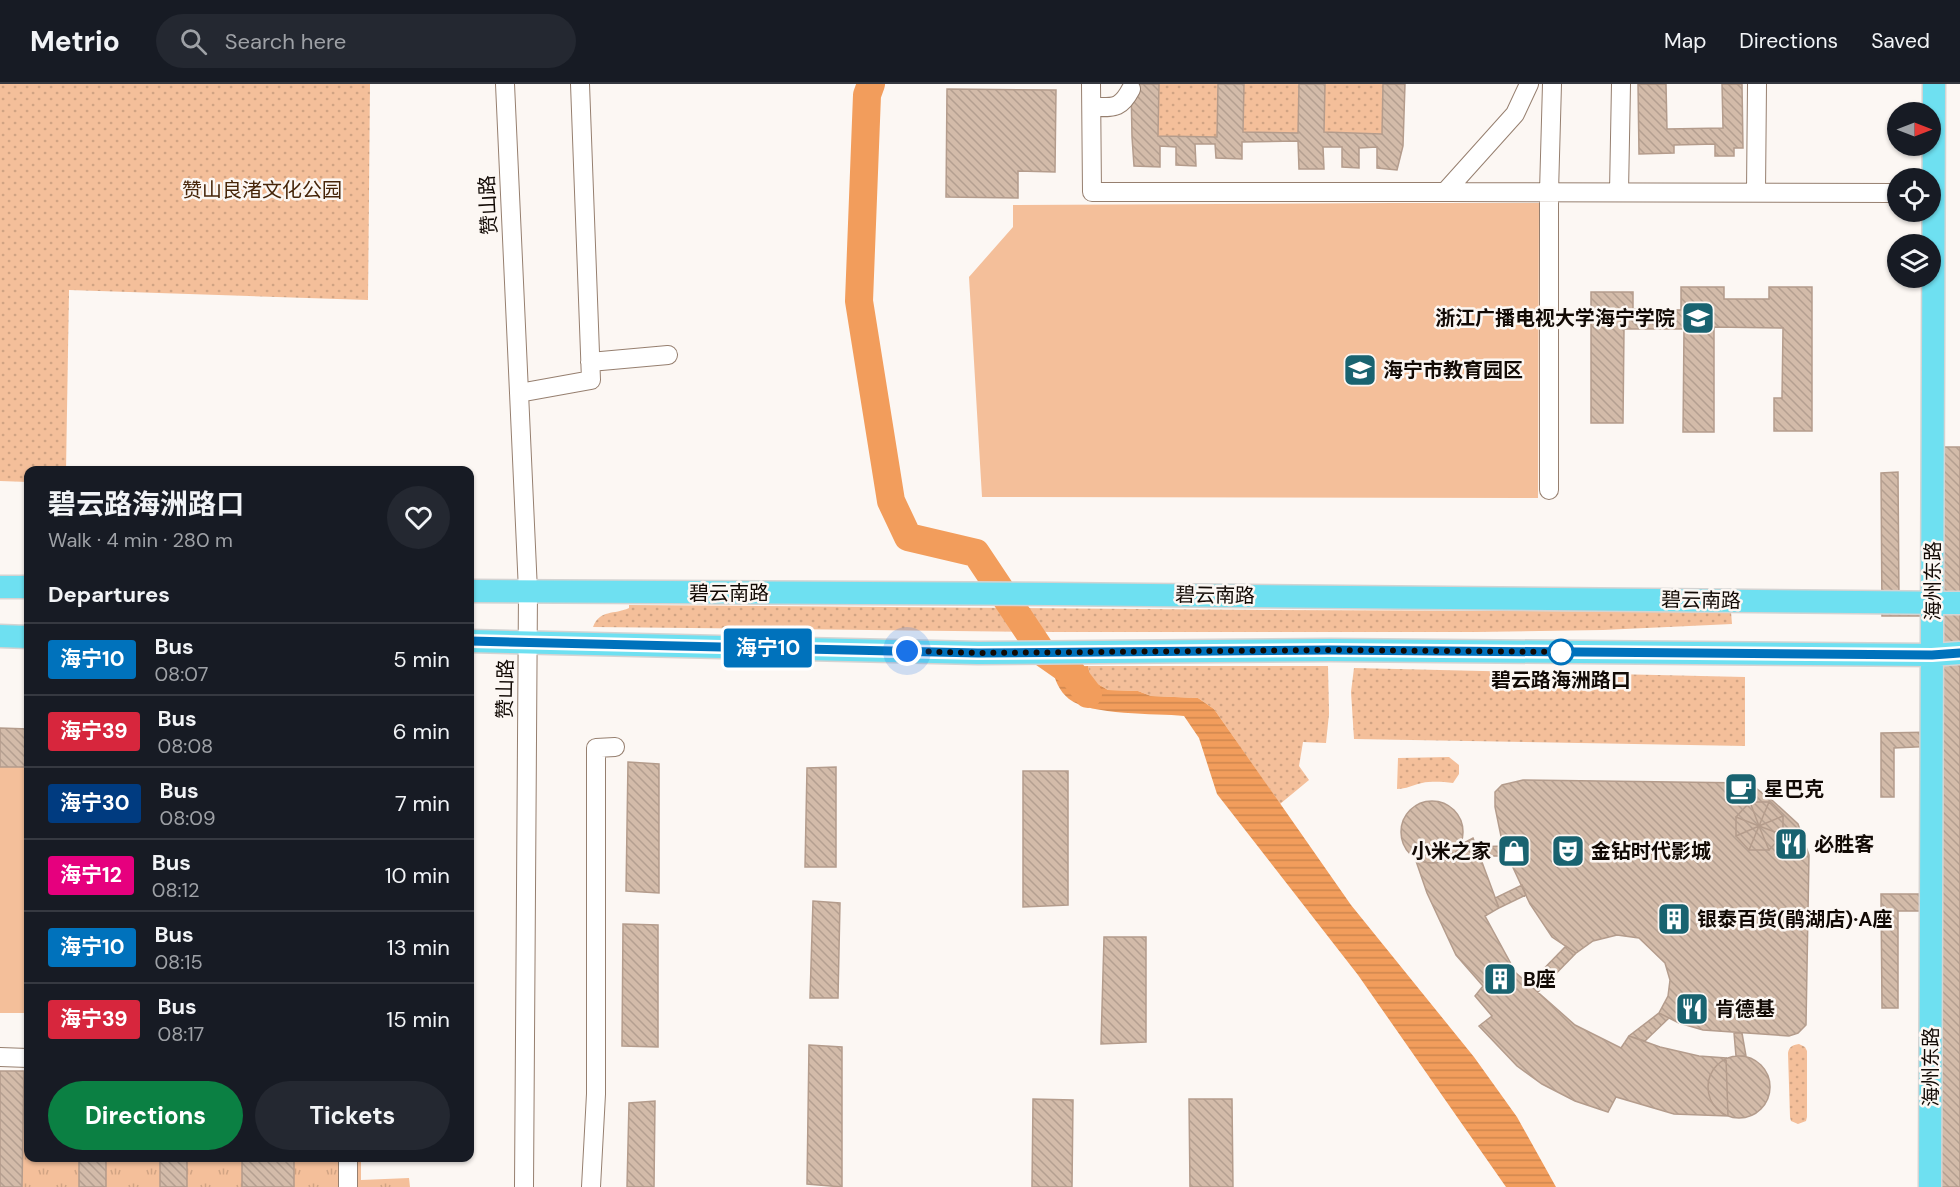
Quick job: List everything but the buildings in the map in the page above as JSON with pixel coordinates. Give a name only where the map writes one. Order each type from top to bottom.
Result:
[{"type":"main road","name":"海州东路","points":[[1932,168],[1934,84]]},
{"type":"main road","name":"海州东路","points":[[1930,1187],[1932,222]]},
{"type":"main road","points":[[0,587],[24,587]]},
{"type":"main road","name":"碧云南路","points":[[474,591],[1960,603]]},
{"type":"main road","points":[[0,636],[24,637]]},
{"type":"main road","points":[[474,641],[978,653],[1330,650],[1932,655],[1960,653]]},
{"type":"street","name":"赞山路","points":[[505,84],[528,591],[524,1187]]},
{"type":"street","points":[[519,393],[591,380],[579,84]]},
{"type":"street","points":[[1092,84],[1092,192],[1887,193]]},
{"type":"street","points":[[1445,192],[1515,114],[1529,84]]},
{"type":"street","points":[[1550,490],[1552,84]]},
{"type":"street","points":[[1618,192],[1621,84]]},
{"type":"street","points":[[1756,192],[1757,84]]},
{"type":"street","points":[[1092,108],[1117,107],[1125,101],[1131,89]]},
{"type":"street","points":[[590,362],[668,355]]},
{"type":"street","points":[[591,1187],[596,1094],[596,748],[615,747]]},
{"type":"street","points":[[0,1057],[24,1058]]},
{"type":"street","points":[[348,1162],[348,1187]]},
{"type":"green space","name":"赞山良渚文化公园","points":[[0,84],[370,84],[368,300],[69,290],[66,466],[24,466],[24,482],[0,481]]},
{"type":"green space","points":[[1159,84],[1218,84],[1217,137],[1158,136]]},
{"type":"green space","points":[[1244,84],[1299,84],[1298,133],[1243,132]]},
{"type":"green space","points":[[1325,84],[1383,84],[1382,134],[1324,132]]},
{"type":"green space","points":[[1539,203],[1538,498],[982,497],[969,277],[1013,227],[1013,205]]},
{"type":"green space","points":[[629,605],[1731,612],[1732,624],[1603,630],[1476,632],[1052,632],[593,627],[599,617],[629,608]]},
{"type":"green space","points":[[1088,666],[1328,666],[1329,714],[1326,743],[1303,742],[1299,766],[1309,780],[1280,804],[1214,709],[1198,698],[1151,696],[1138,691],[1108,690],[1091,680]]},
{"type":"green space","points":[[1354,668],[1745,677],[1745,746],[1354,739],[1351,692]]},
{"type":"green space","points":[[1449,757],[1459,765],[1459,774],[1453,783],[1426,782],[1397,789],[1398,758]]},
{"type":"green space","points":[[0,767],[24,767],[24,1013],[0,1013]]},
{"type":"green space","points":[[1799,1044],[1807,1051],[1807,1117],[1806,1121],[1798,1124],[1791,1121],[1790,1117],[1788,1053],[1791,1047]]},
{"type":"green space","points":[[24,1077],[24,1162],[79,1162],[79,1187],[22,1187]]},
{"type":"green space","points":[[106,1162],[160,1162],[160,1187],[106,1187]]},
{"type":"green space","points":[[187,1162],[242,1162],[242,1187],[187,1187]]},
{"type":"green space","points":[[294,1162],[361,1162],[361,1180],[409,1178],[410,1187],[293,1187]]},
{"type":"shaded area","points":[[1088,666],[1091,680],[1108,690],[1138,691],[1151,696],[1198,698],[1214,709],[1351,905],[1474,1057],[1517,1117],[1556,1187],[1506,1187],[1358,975],[1217,794],[1199,738],[1184,716],[1107,711],[1069,699],[1056,681],[1052,668]]},
{"type":"waterway","points":[[871,84],[867,95],[859,301],[891,501],[908,537],[976,553],[1042,652],[1072,673],[1088,694]]},
{"type":"bus line","name":"海宁10","points":[[474,641],[978,653],[1330,650],[1932,655],[1960,653]]},
{"type":"place","name":"浙江广播电视大学海宁学院","points":[[1698,318]]},
{"type":"place","name":"海宁市教育园区","points":[[1360,370]]},
{"type":"place","name":"碧云路海洲路口","points":[[1561,652]]},
{"type":"place","name":"星巴克","points":[[1741,789]]},
{"type":"place","name":"必胜客","points":[[1791,844]]},
{"type":"place","name":"小米之家","points":[[1514,851]]},
{"type":"place","name":"金钻时代影城","points":[[1568,851]]},
{"type":"place","name":"银泰百货(鹃湖店)·A座","points":[[1674,919]]},
{"type":"place","name":"B座","points":[[1500,979]]},
{"type":"place","name":"肯德基","points":[[1692,1009]]},
{"type":"route","points":[[907,651],[978,653],[1330,650],[1561,652]]}]
